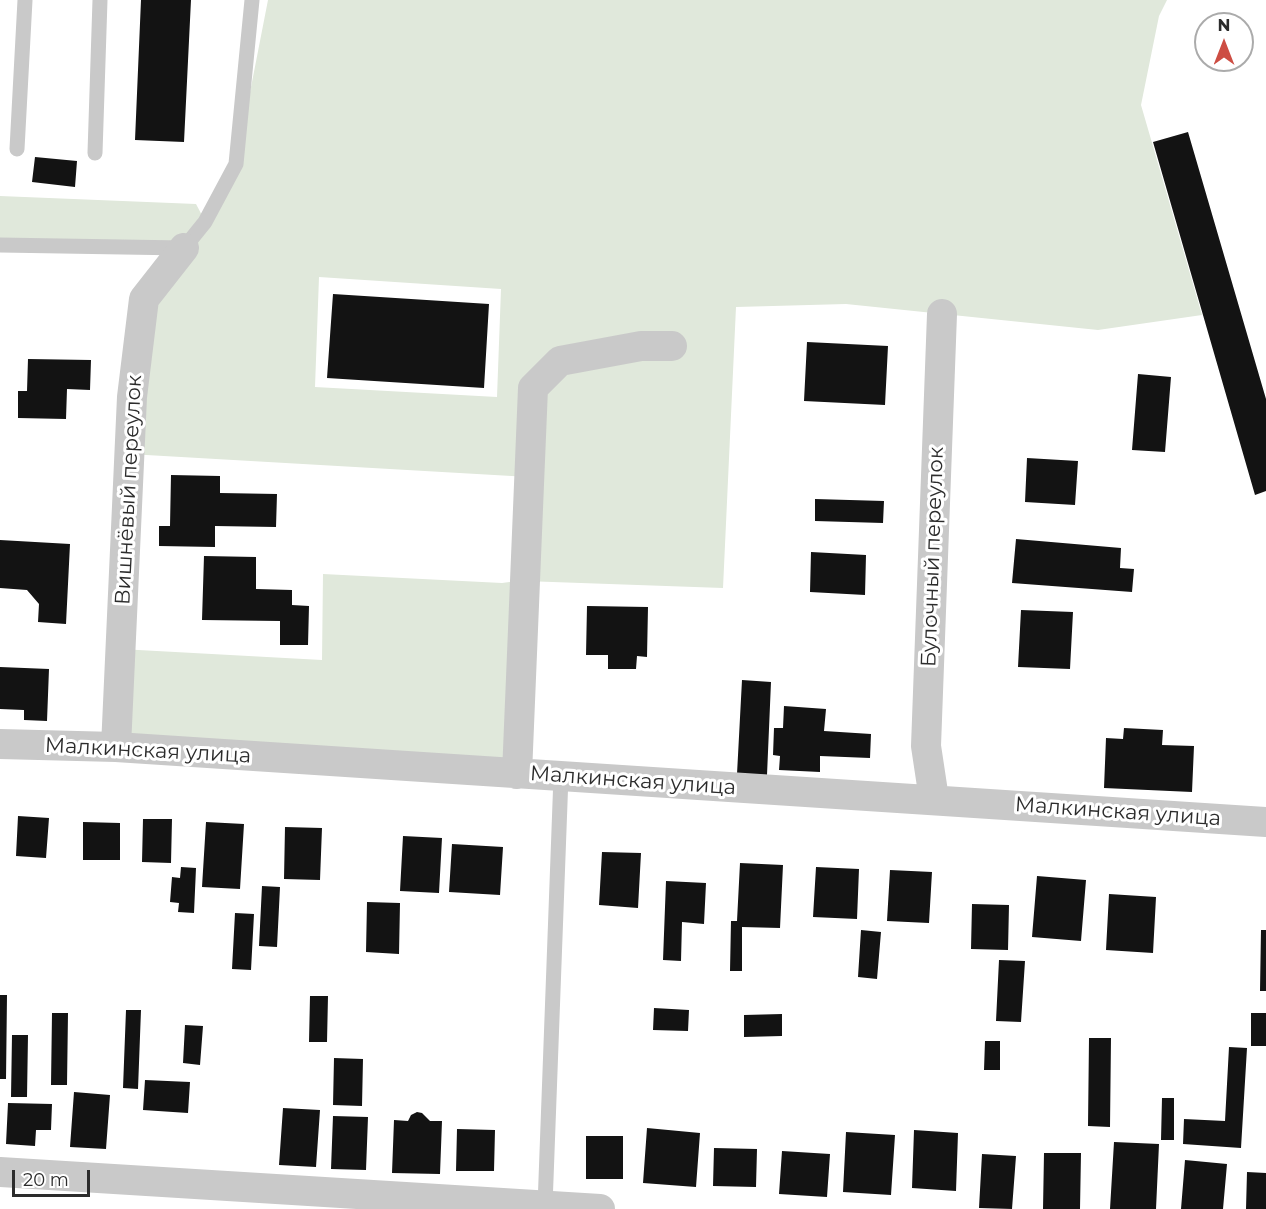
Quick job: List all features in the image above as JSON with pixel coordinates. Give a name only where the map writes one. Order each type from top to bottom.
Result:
[{"type":"street","name":"Вишнёвый переулок","points":[[116,747],[132,397],[144,299],[184,248]]},
{"type":"street","name":"Булочный переулок","points":[[934,799],[927,746],[942,314]]},
{"type":"street","points":[[517,774],[533,388],[560,361],[641,346],[672,346]]},
{"type":"street","name":"Малкинская улица","points":[[0,744],[116,747],[1266,822]]},
{"type":"street","points":[[0,1172],[600,1209]]},
{"type":"lane","points":[[17,149],[25,0]]},
{"type":"lane","points":[[95,153],[100,0]]},
{"type":"lane","points":[[0,245],[184,248],[205,222],[236,164],[252,0]]},
{"type":"lane","points":[[545,1206],[561,776]]},
{"type":"shaded area","points":[[268,0],[1167,0],[1159,16],[1141,105],[1202,315],[1098,330],[846,304],[736,307],[723,588],[524,581],[517,774],[116,747],[120,649],[322,660],[323,574],[502,583],[524,580],[529,477],[129,454],[144,299],[183,248],[0,245],[0,196],[196,204],[205,221],[236,164]],"holes":[[[319,277],[501,289],[497,397],[315,387]]]},
{"type":"building","points":[[141,0],[191,0],[184,142],[135,140]]},
{"type":"building","points":[[1188,132],[1266,399],[1266,491],[1255,495],[1153,142]]},
{"type":"building","points":[[35,157],[77,161],[75,187],[32,182]]},
{"type":"building","points":[[333,294],[489,304],[484,388],[327,378]]},
{"type":"building","points":[[807,342],[888,346],[885,405],[804,401]]},
{"type":"building","points":[[28,359],[91,360],[90,390],[67,389],[66,419],[18,418],[18,391],[27,391]]},
{"type":"building","points":[[1138,374],[1171,377],[1165,452],[1132,450]]},
{"type":"building","points":[[1027,458],[1078,461],[1075,505],[1025,502]]},
{"type":"building","points":[[171,475],[220,476],[220,493],[277,494],[276,527],[215,526],[215,547],[159,546],[159,526],[170,526]]},
{"type":"building","points":[[815,499],[884,501],[883,523],[815,521]]},
{"type":"building","points":[[1016,539],[1121,548],[1120,568],[1134,569],[1132,592],[1012,583]]},
{"type":"building","points":[[0,540],[70,544],[66,624],[38,622],[39,604],[27,590],[0,588]]},
{"type":"building","points":[[811,552],[866,555],[865,595],[810,592]]},
{"type":"building","points":[[204,556],[256,557],[256,589],[292,590],[292,605],[309,606],[308,645],[280,645],[280,621],[202,620]]},
{"type":"building","points":[[587,606],[648,607],[647,657],[637,656],[636,669],[608,669],[608,655],[586,655]]},
{"type":"building","points":[[1021,610],[1073,612],[1070,669],[1018,667]]},
{"type":"building","points":[[0,667],[49,669],[47,721],[24,720],[24,710],[0,709]]},
{"type":"building","points":[[742,680],[771,682],[767,775],[737,774]]},
{"type":"building","points":[[784,706],[826,709],[824,731],[871,734],[870,758],[820,756],[820,772],[779,770],[780,756],[773,755],[774,728],[783,728]]},
{"type":"building","points":[[1124,728],[1163,730],[1162,745],[1194,746],[1192,792],[1104,788],[1106,738],[1123,739]]},
{"type":"building","points":[[18,816],[49,818],[46,858],[16,856]]},
{"type":"building","points":[[143,819],[172,819],[171,863],[142,862]]},
{"type":"building","points":[[83,822],[120,823],[120,860],[83,860]]},
{"type":"building","points":[[206,822],[244,824],[240,889],[202,887]]},
{"type":"building","points":[[285,827],[322,828],[320,880],[284,879]]},
{"type":"building","points":[[403,836],[442,838],[439,893],[400,891]]},
{"type":"building","points":[[452,844],[503,847],[500,895],[449,892]]},
{"type":"building","points":[[602,852],[641,853],[638,908],[599,905]]},
{"type":"building","points":[[740,863],[783,865],[780,928],[742,927],[742,971],[730,971],[731,921],[737,921]]},
{"type":"building","points":[[181,867],[196,868],[194,913],[178,912],[179,903],[170,902],[172,877],[180,878]]},
{"type":"building","points":[[816,867],[859,869],[857,919],[813,917]]},
{"type":"building","points":[[890,870],[932,872],[929,923],[887,921]]},
{"type":"building","points":[[1037,876],[1086,880],[1081,941],[1032,937]]},
{"type":"building","points":[[666,881],[706,883],[704,924],[682,922],[681,961],[663,960]]},
{"type":"building","points":[[262,886],[280,887],[277,947],[259,946]]},
{"type":"building","points":[[1109,894],[1156,897],[1153,953],[1106,950]]},
{"type":"building","points":[[367,902],[400,903],[399,954],[366,952]]},
{"type":"building","points":[[972,904],[1009,905],[1008,950],[971,949]]},
{"type":"building","points":[[235,913],[254,914],[251,970],[232,969]]},
{"type":"building","points":[[861,930],[881,932],[877,979],[858,977]]},
{"type":"building","points":[[1261,930],[1266,930],[1266,991],[1260,991]]},
{"type":"building","points":[[999,960],[1025,961],[1021,1022],[996,1021]]},
{"type":"building","points":[[0,995],[7,995],[6,1079],[0,1079]]},
{"type":"building","points":[[310,996],[328,996],[327,1042],[309,1042]]},
{"type":"building","points":[[654,1008],[689,1010],[688,1031],[653,1030]]},
{"type":"building","points":[[126,1010],[141,1010],[138,1089],[123,1088]]},
{"type":"building","points":[[52,1013],[68,1013],[67,1085],[51,1085]]},
{"type":"building","points":[[1251,1013],[1266,1013],[1266,1046],[1251,1046]]},
{"type":"building","points":[[782,1014],[782,1036],[744,1037],[744,1015]]},
{"type":"building","points":[[185,1025],[203,1026],[200,1065],[183,1063]]},
{"type":"building","points":[[12,1035],[28,1035],[27,1097],[11,1097]]},
{"type":"building","points":[[1089,1038],[1111,1038],[1110,1127],[1088,1126]]},
{"type":"building","points":[[985,1041],[1000,1041],[1000,1070],[984,1070]]},
{"type":"building","points":[[1229,1047],[1247,1048],[1241,1148],[1183,1144],[1184,1119],[1225,1121]]},
{"type":"building","points":[[334,1058],[363,1059],[362,1106],[333,1105]]},
{"type":"building","points":[[145,1080],[190,1082],[188,1113],[143,1110]]},
{"type":"building","points":[[74,1092],[110,1095],[106,1149],[70,1147]]},
{"type":"building","points":[[1162,1098],[1174,1098],[1174,1140],[1161,1140]]},
{"type":"building","points":[[8,1103],[52,1104],[51,1130],[36,1130],[35,1146],[6,1144]]},
{"type":"building","points":[[283,1108],[320,1110],[316,1167],[279,1165]]},
{"type":"building","points":[[417,1112],[422,1113],[430,1121],[442,1121],[440,1174],[392,1173],[394,1120],[408,1121],[411,1115]]},
{"type":"building","points":[[333,1116],[368,1117],[366,1170],[331,1169]]},
{"type":"building","points":[[647,1128],[700,1133],[696,1187],[643,1183]]},
{"type":"building","points":[[457,1129],[495,1130],[494,1171],[456,1171]]},
{"type":"building","points":[[914,1130],[958,1133],[956,1191],[912,1188]]},
{"type":"building","points":[[846,1132],[895,1135],[891,1195],[843,1192]]},
{"type":"building","points":[[586,1136],[623,1136],[623,1179],[586,1179]]},
{"type":"building","points":[[1114,1142],[1159,1144],[1156,1209],[1110,1209]]},
{"type":"building","points":[[714,1148],[757,1149],[756,1187],[713,1186]]},
{"type":"building","points":[[782,1151],[830,1154],[827,1197],[779,1194]]},
{"type":"building","points":[[1044,1153],[1081,1153],[1080,1209],[1043,1209]]},
{"type":"building","points":[[982,1154],[1016,1156],[1012,1209],[979,1208]]},
{"type":"building","points":[[1185,1160],[1227,1164],[1223,1209],[1181,1209]]},
{"type":"building","points":[[1247,1172],[1266,1173],[1266,1209],[1246,1209]]}]
